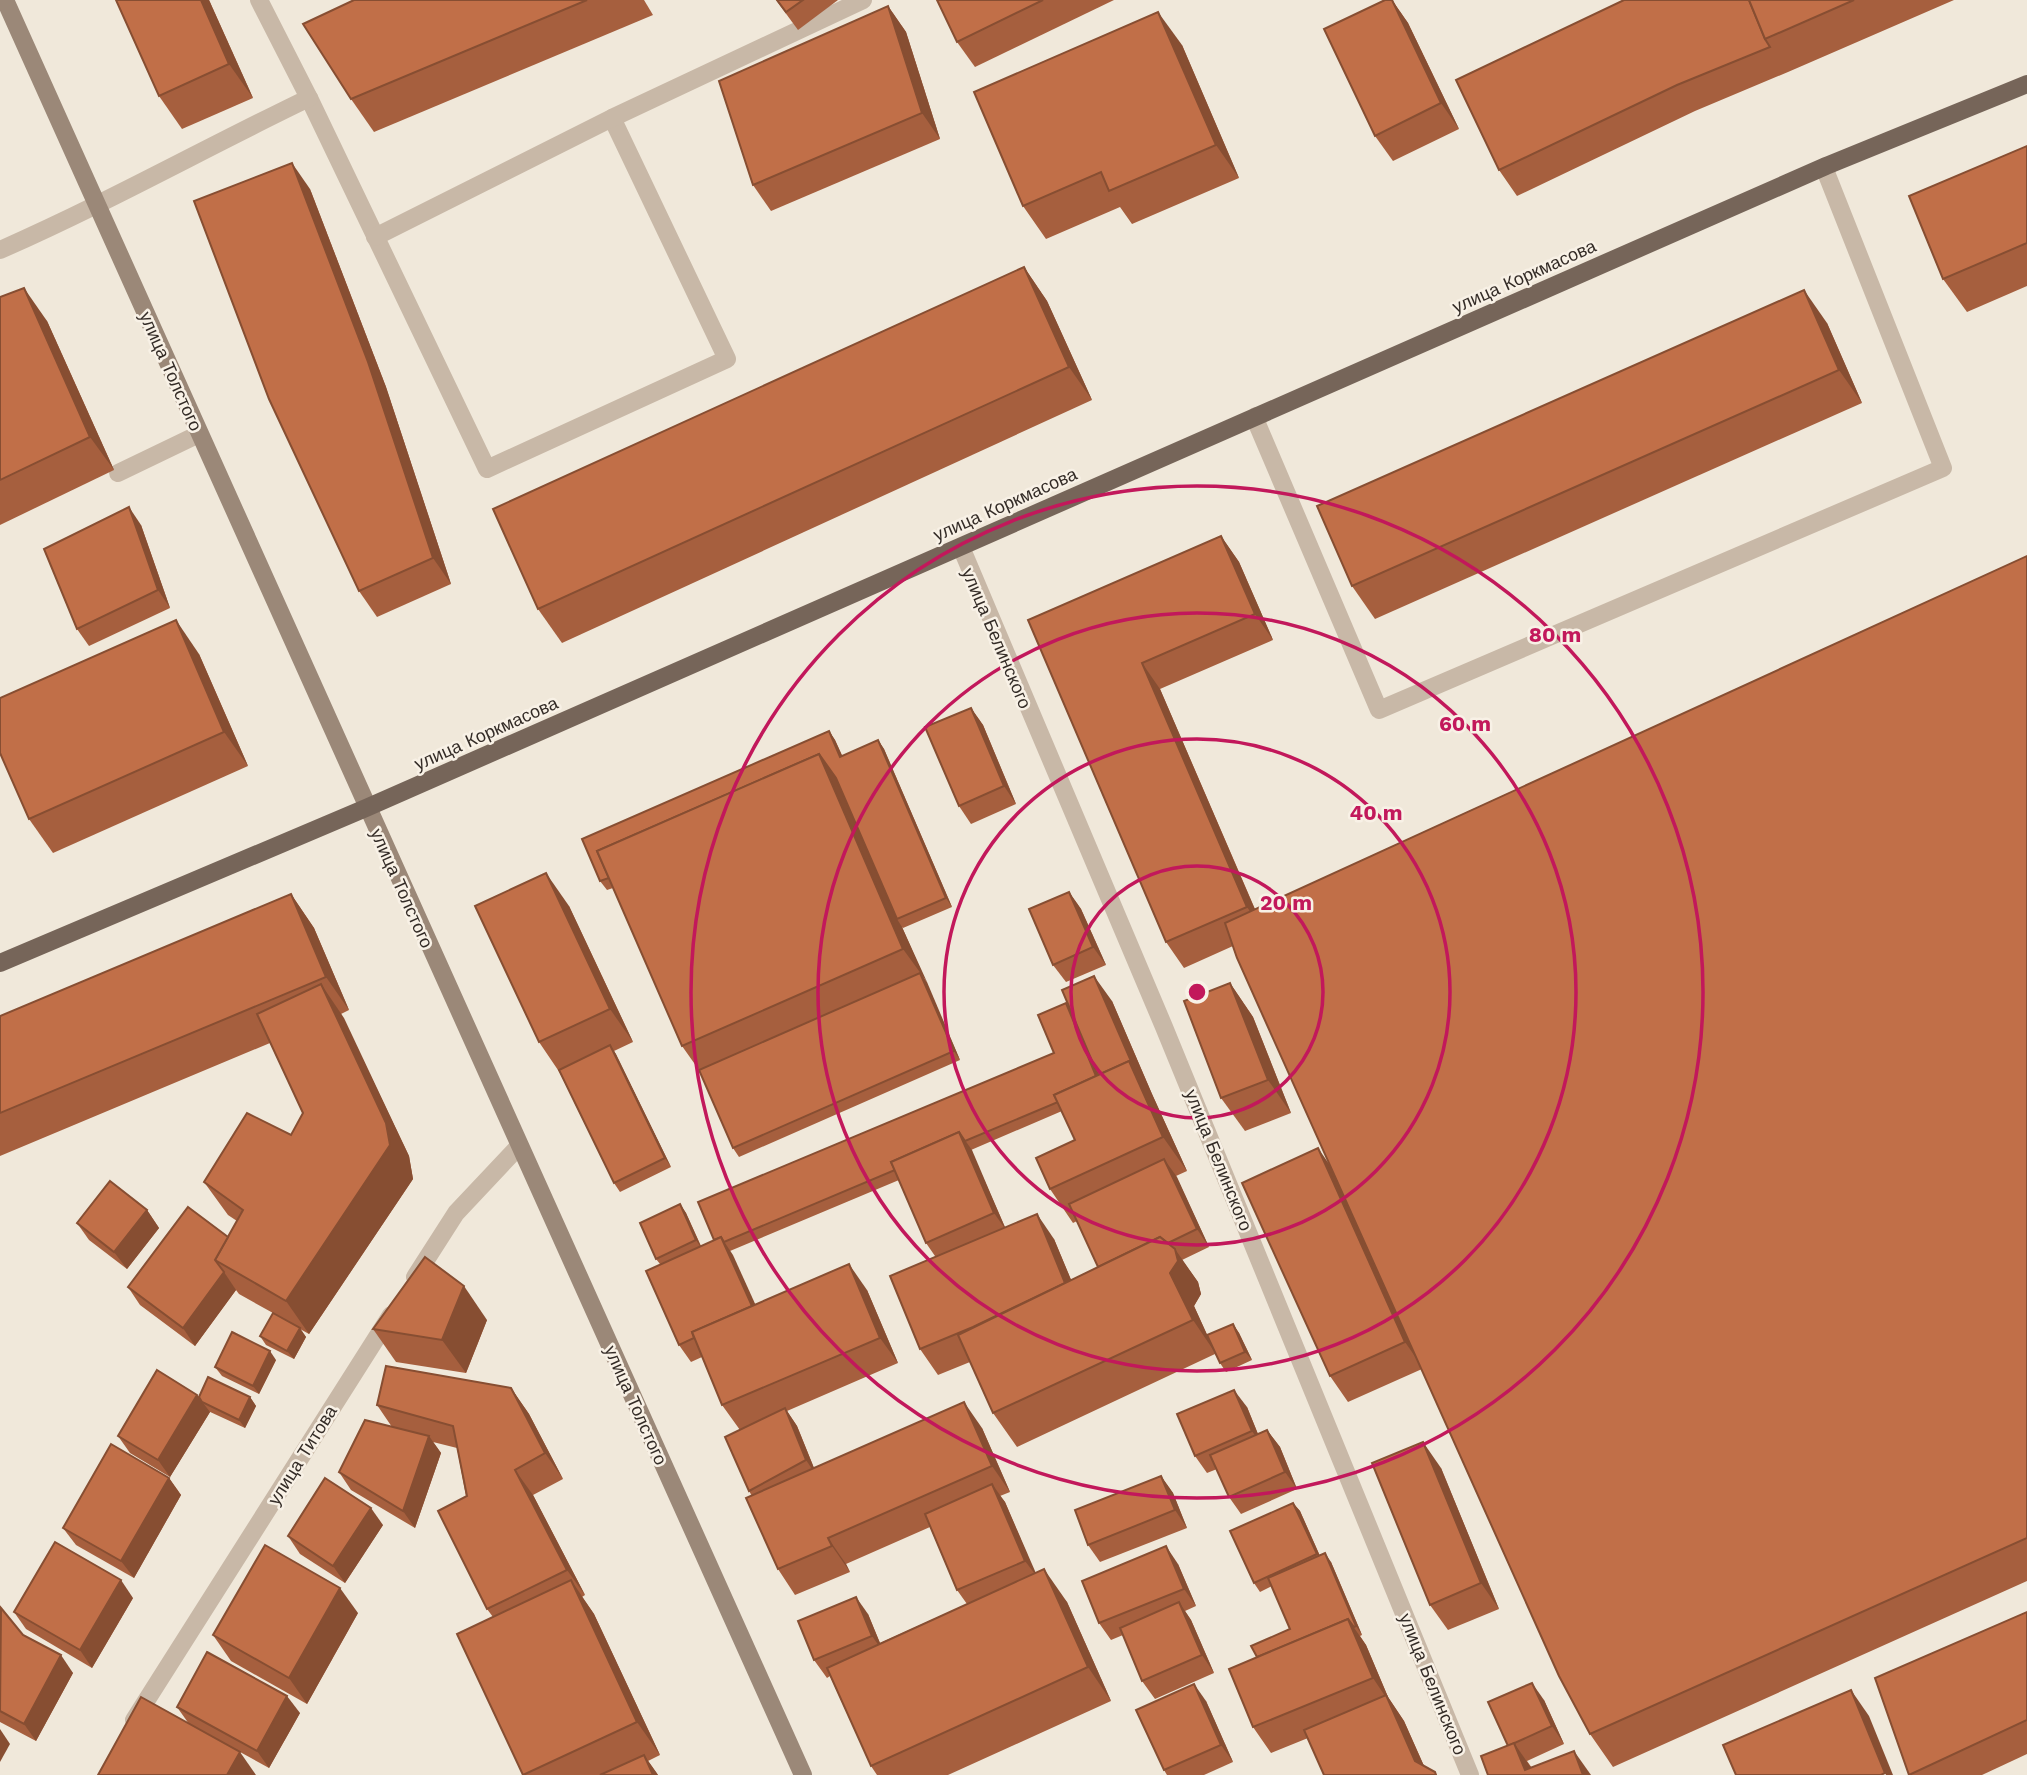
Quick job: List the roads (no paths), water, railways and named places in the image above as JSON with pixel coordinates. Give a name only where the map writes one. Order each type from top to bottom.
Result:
[{"type":"main road","name":"улица Толстого","points":[[5,0],[803,1775]]},
{"type":"main road","name":"улица Коркмасова","points":[[1,959],[366,808],[1826,166],[2027,84]]},
{"type":"street","points":[[259,0],[309,98],[487,469],[727,359],[612,118]]},
{"type":"street","points":[[375,237],[612,118],[863,0]]},
{"type":"street","points":[[0,250],[97,206],[186,158],[309,98]]},
{"type":"street","points":[[1256,416],[1379,710],[1943,468],[1826,175],[1826,166]]},
{"type":"street","points":[[118,473],[199,434]]},
{"type":"street","name":"улица Белинского","points":[[961,547],[1170,1040],[1471,1775]]},
{"type":"street","name":"улица Титова","points":[[121,1740],[456,1213],[519,1146]]}]
